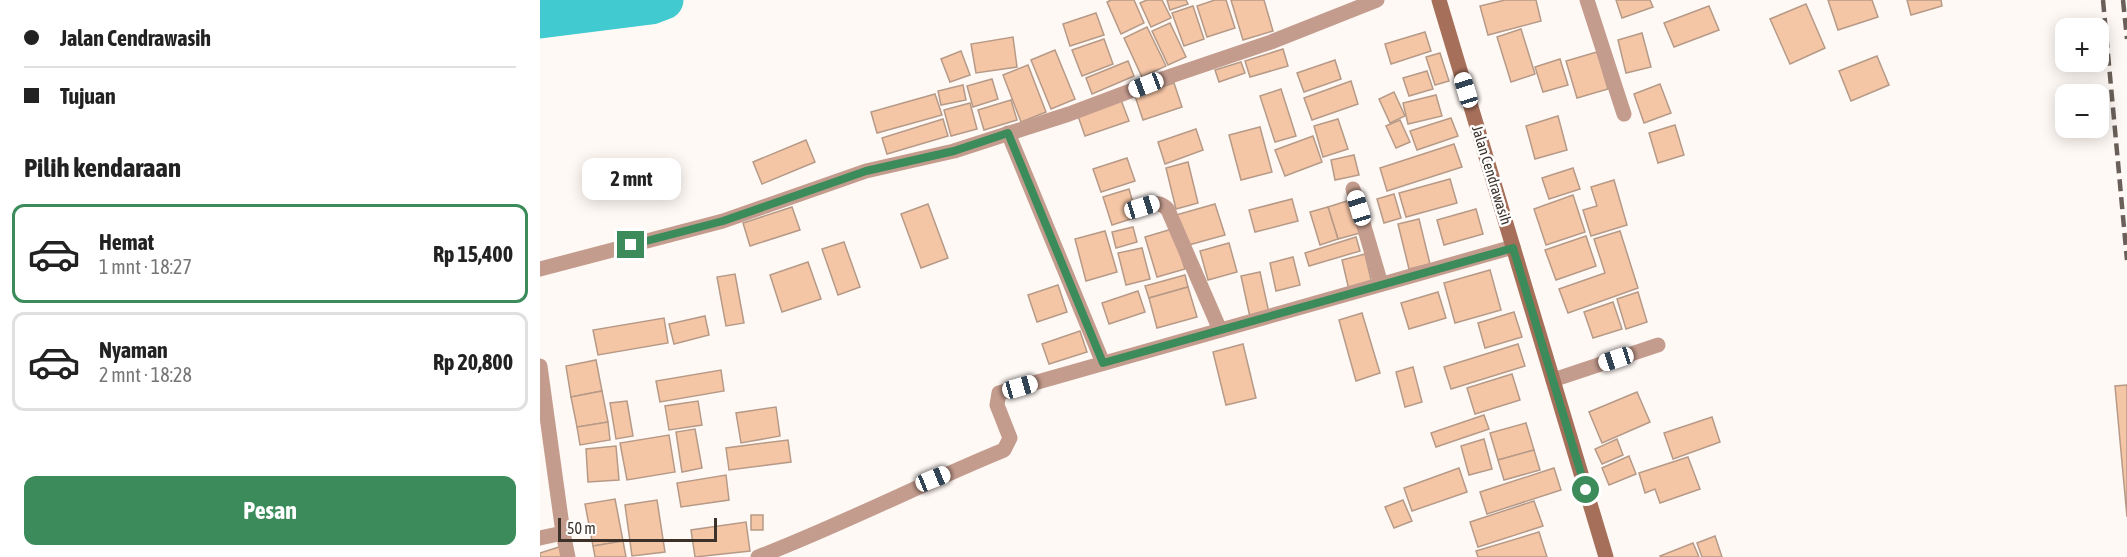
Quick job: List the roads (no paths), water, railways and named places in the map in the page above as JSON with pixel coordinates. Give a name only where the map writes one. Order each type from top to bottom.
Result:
[{"type":"main road","name":"Jalan Cendrawasih","points":[[1439,0],[1606,557]]},
{"type":"street","points":[[540,269],[723,221],[866,171],[954,151],[1069,114],[1271,42],[1377,0]]},
{"type":"street","points":[[1587,0],[1624,114]]},
{"type":"street","points":[[1008,133],[1103,363]]},
{"type":"street","points":[[1353,189],[1381,284]]},
{"type":"street","points":[[1142,207],[1158,202],[1168,210],[1220,330]]},
{"type":"street","points":[[758,557],[818,534],[933,479],[1004,450],[1010,438],[997,405],[999,393],[1513,248]]},
{"type":"street","points":[[1552,380],[1659,345]]},
{"type":"street","points":[[540,366],[562,532],[568,557]]},
{"type":"street","points":[[540,538],[562,532]]},
{"type":"waterway","points":[[540,19],[651,5],[664,0]]},
{"type":"railway","points":[[2103,0],[2127,260]]},
{"type":"railway","points":[[2123,0],[2127,39]]}]
